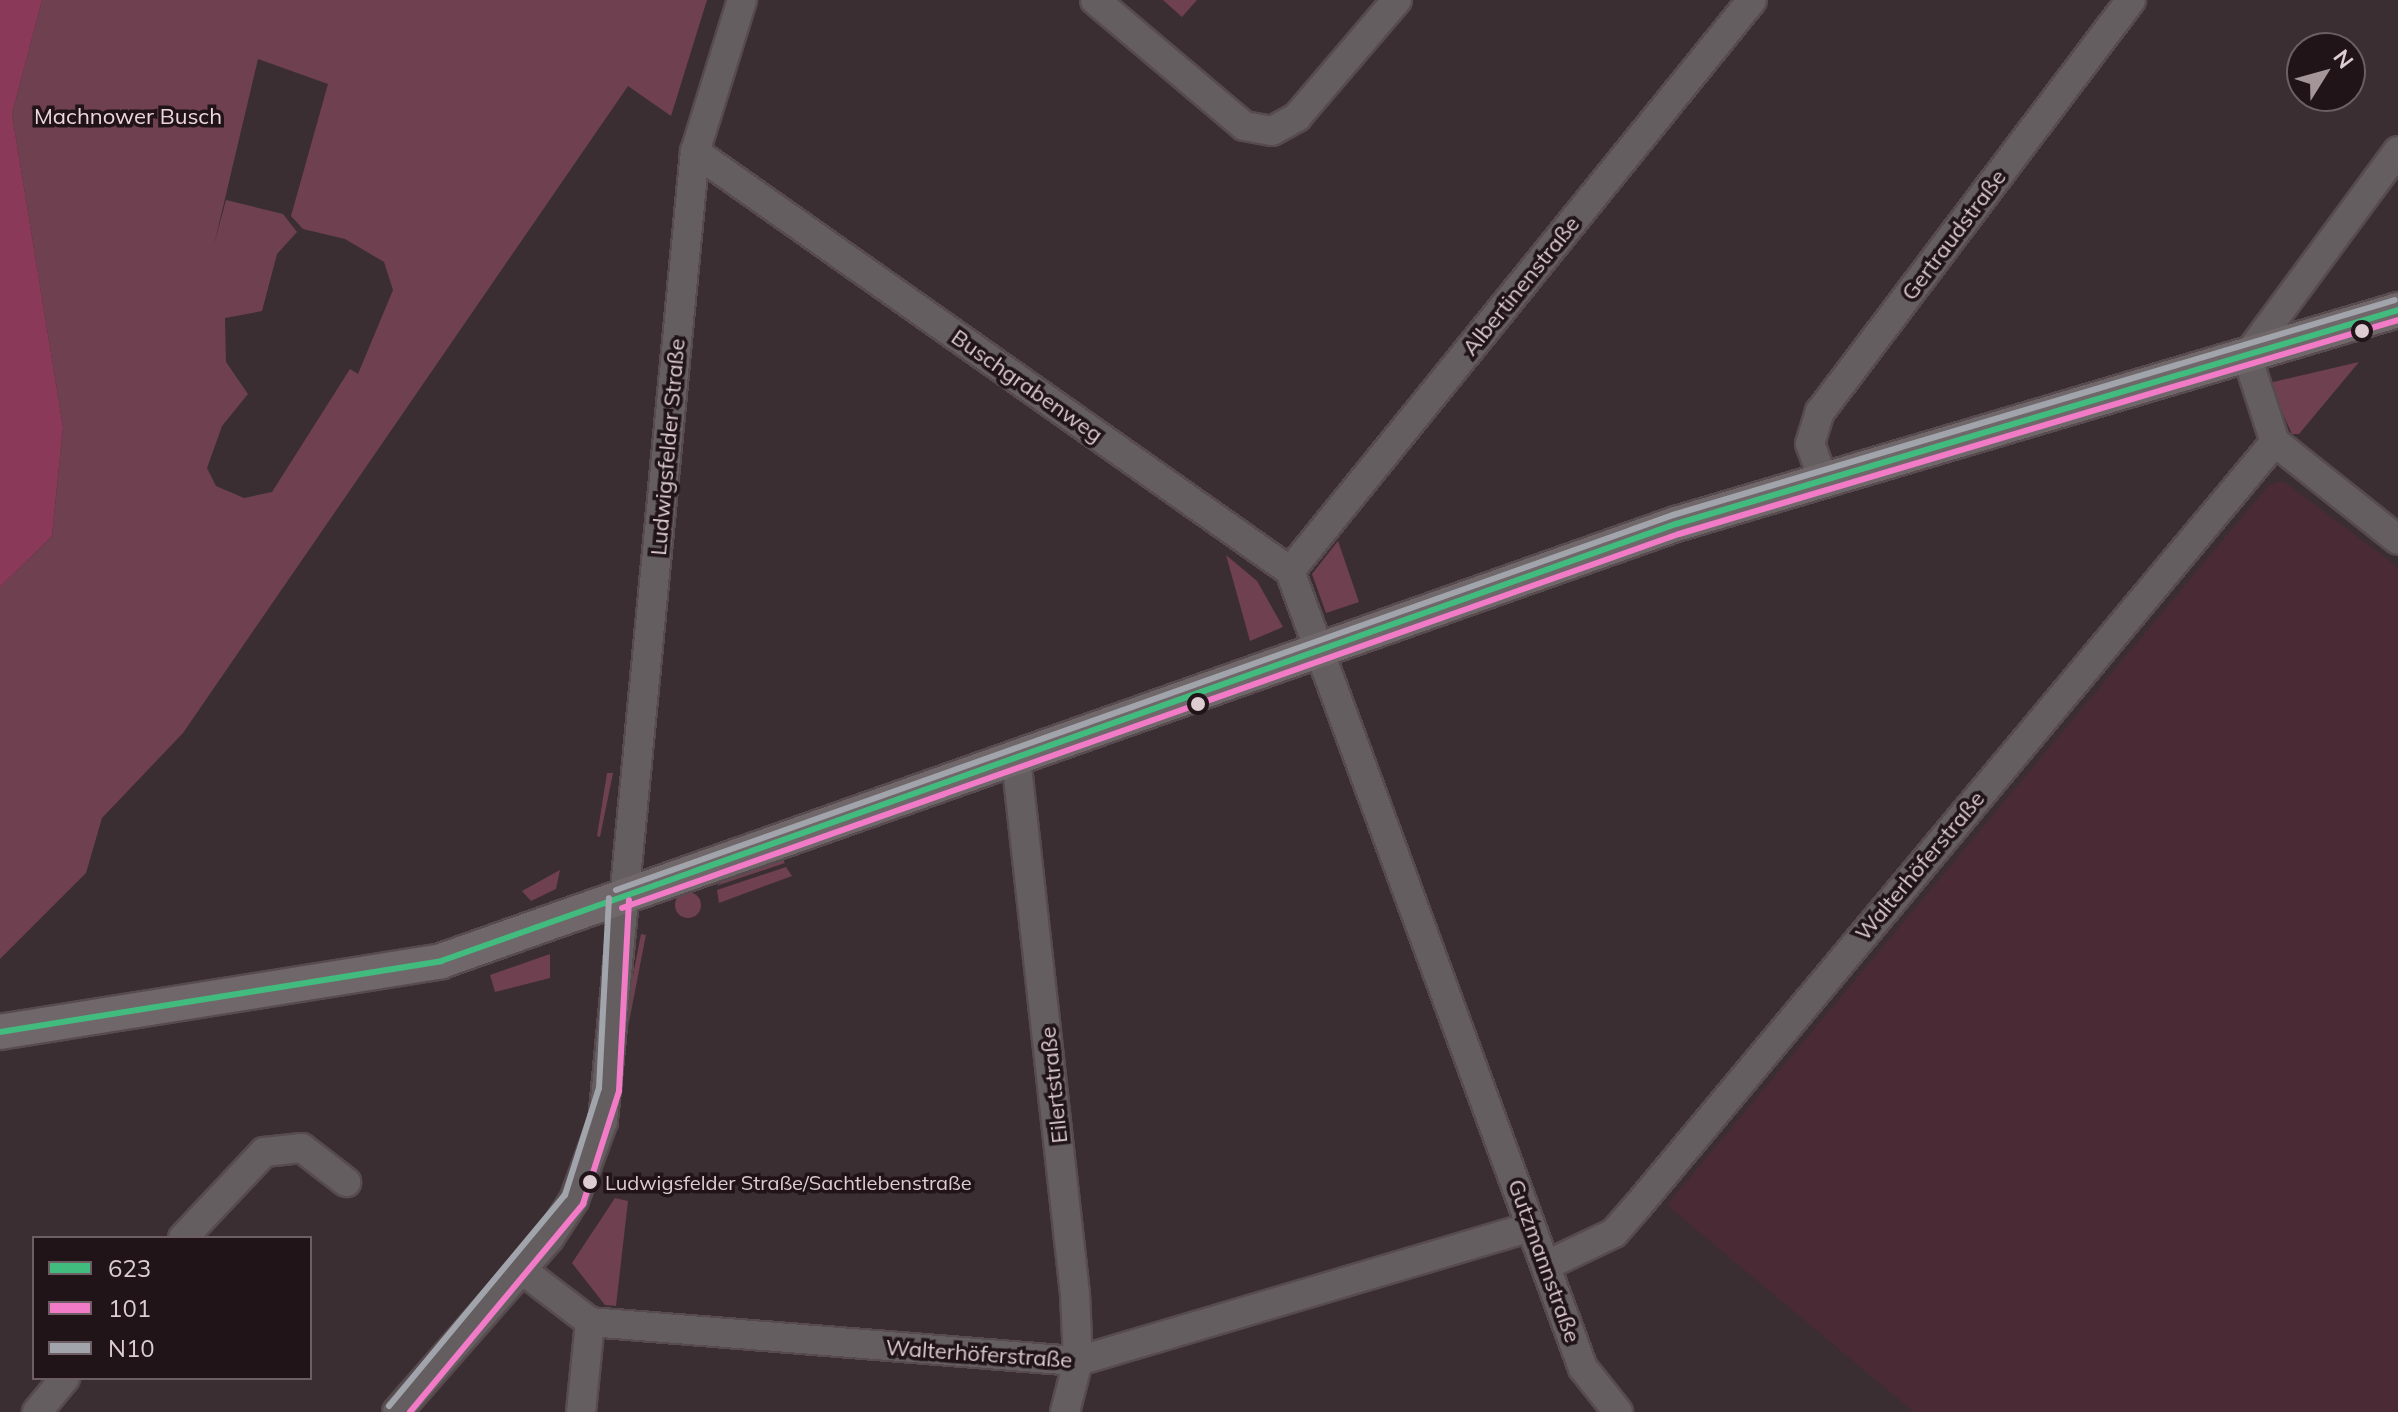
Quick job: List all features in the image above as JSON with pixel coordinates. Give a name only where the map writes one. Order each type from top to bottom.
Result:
[{"type":"main road","points":[[0,1032],[441,961],[1318,651],[1823,479],[2398,310]]},
{"type":"street","name":"Ludwigsfelder Straße","points":[[397,1412],[522,1270],[574,1200],[599,1135],[609,1090],[619,899],[695,152],[742,0]]},
{"type":"street","points":[[1095,0],[1244,126],[1272,131],[1297,117],[1397,0]]},
{"type":"street","name":"Albertinenstraße","points":[[1290,571],[1752,0]]},
{"type":"street","name":"Gertraudstraße","points":[[1823,479],[1810,444],[1820,412],[2131,0]]},
{"type":"street","points":[[2398,151],[2247,356],[2275,442],[2398,540]]},
{"type":"street","name":"Buschgrabenweg","points":[[695,152],[1290,571]]},
{"type":"street","name":"Walterhöferstraße","points":[[1547,1265],[1614,1233],[2275,442]]},
{"type":"street","points":[[1290,571],[1318,651]]},
{"type":"street","name":"Gutzmannstraße","points":[[1318,651],[1583,1368],[1618,1412]]},
{"type":"street","name":"Eilertstraße","points":[[1016,758],[1078,1361],[1065,1412]]},
{"type":"street","points":[[185,1236],[264,1152],[302,1148],[346,1182]]},
{"type":"street","name":"Walterhöferstraße","points":[[590,1322],[1078,1361],[1531,1227]]},
{"type":"street","points":[[522,1270],[590,1322],[581,1412]]},
{"type":"street","points":[[37,1412],[63,1380]]},
{"type":"shaded area","points":[[0,0],[42,0],[12,114],[63,427],[52,536],[0,587]]},
{"type":"shaded area","points":[[2283,481],[2398,567],[2398,1412],[1914,1412],[1667,1205],[2269,485]]},
{"type":"green space","name":"Machnower Busch","points":[[42,0],[707,0],[671,116],[628,86],[183,733],[102,818],[86,873],[0,959],[0,587],[52,536],[63,427],[12,114]],"holes":[[[258,59],[328,84],[291,216],[303,229],[345,239],[384,262],[393,290],[358,374],[350,369],[272,492],[244,498],[216,486],[207,468],[222,426],[248,394],[226,362],[225,318],[262,311],[277,254],[297,232],[283,214],[226,200],[214,245]]]},
{"type":"green space","points":[[1163,0],[1197,0],[1182,17]]},
{"type":"green space","points":[[2359,362],[2299,434],[2292,434],[2269,383]]},
{"type":"green space","points":[[1338,541],[1359,602],[1326,613],[1312,574]]},
{"type":"green space","points":[[1226,555],[1257,581],[1283,627],[1250,641]]},
{"type":"green space","points":[[607,773],[613,773],[600,837],[597,836]]},
{"type":"green space","points":[[783,860],[785,863],[716,886],[747,865]]},
{"type":"green space","points":[[786,867],[792,876],[719,903],[717,890]]},
{"type":"green space","points":[[560,870],[556,889],[531,901],[522,891]]},
{"type":"green space","points":[[688,892],[697,896],[701,905],[697,914],[688,918],[679,914],[675,905],[679,896]]},
{"type":"green space","points":[[641,934],[646,935],[627,1034],[622,1033]]},
{"type":"green space","points":[[550,954],[550,978],[495,992],[490,975]]},
{"type":"green space","points":[[615,1198],[628,1201],[616,1306],[605,1305],[572,1263]]},
{"type":"transit line","name":"N10","points":[[616,890],[1673,515],[2395,300]]},
{"type":"transit line","name":"623","points":[[0,1032],[441,961],[1676,524],[2398,310]]},
{"type":"transit line","name":"101","points":[[622,908],[1679,534],[2398,320]]},
{"type":"transit line","name":"N10","points":[[389,1406],[565,1195],[599,1088],[609,898]]},
{"type":"transit line","name":"101","points":[[410,1412],[583,1204],[619,1091],[629,900]]},
{"type":"place","name":"Ludwigsfelder Straße/Sachtlebenstraße","points":[[590,1182]]}]
